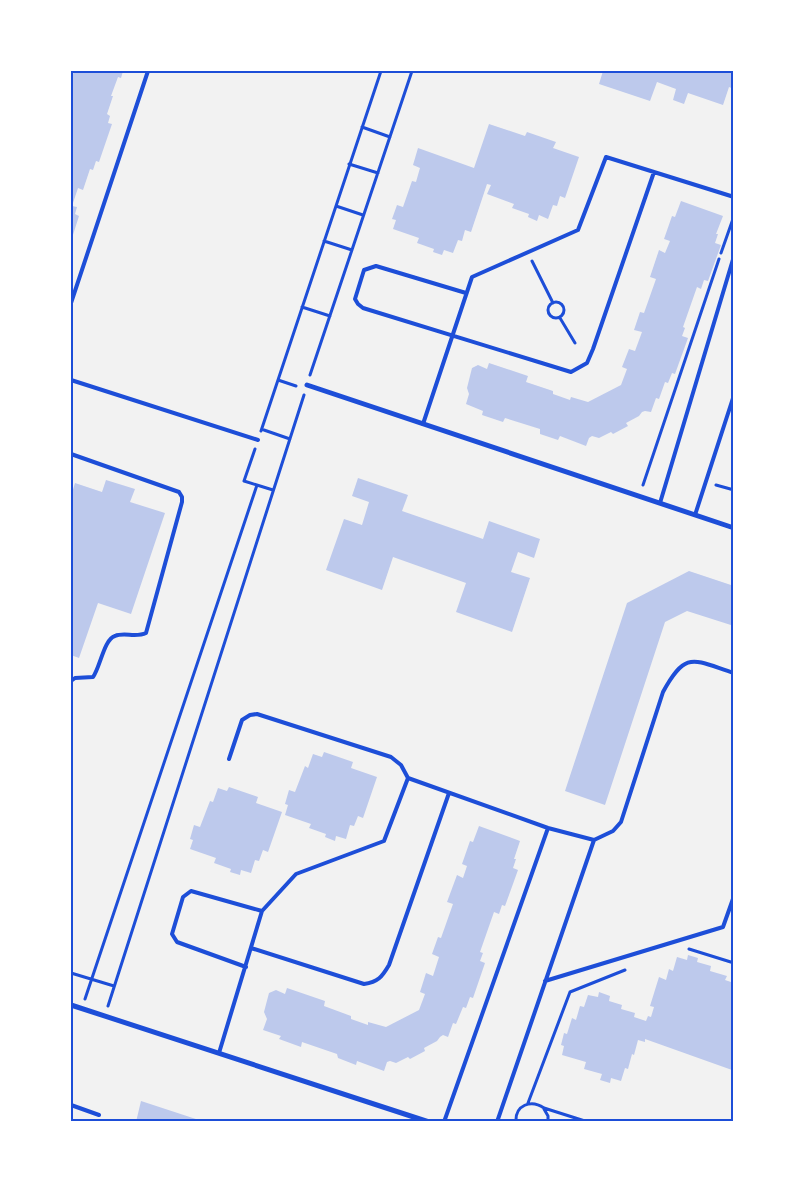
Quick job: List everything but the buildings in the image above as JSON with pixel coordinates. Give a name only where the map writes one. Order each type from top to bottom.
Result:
[{"type":"street","points":[[306,387],[734,528]]},
{"type":"street","points":[[71,1005],[429,1122]]},
{"type":"lane","points":[[71,303],[148,71]]},
{"type":"lane","points":[[423,424],[472,277],[578,230],[606,157],[734,197]]},
{"type":"lane","points":[[466,293],[376,266],[364,270],[354,299],[363,308],[572,372],[587,363],[654,172]]},
{"type":"lane","points":[[660,503],[734,256]]},
{"type":"lane","points":[[71,380],[258,440]]},
{"type":"lane","points":[[695,515],[734,395]]},
{"type":"lane","points":[[71,454],[178,492],[182,497],[182,502],[146,633],[142,635],[115,635],[108,641],[93,677],[76,678],[71,681]]},
{"type":"lane","points":[[229,759],[242,720],[250,715],[257,714],[391,757],[400,765],[408,778],[548,828],[594,840],[613,832],[621,822],[663,692],[673,674],[684,663],[696,661],[734,673]]},
{"type":"lane","points":[[219,1053],[262,911],[296,874],[384,841],[408,778]]},
{"type":"lane","points":[[251,948],[364,984],[374,983],[381,978],[389,966],[449,793]]},
{"type":"lane","points":[[444,1122],[548,828]]},
{"type":"lane","points":[[497,1122],[594,840]]},
{"type":"lane","points":[[246,967],[177,942],[172,934],[183,897],[191,891],[262,911]]},
{"type":"lane","points":[[545,981],[723,927],[734,896]]},
{"type":"lane","points":[[71,1105],[100,1115]]},
{"type":"path","points":[[273,490],[244,481],[381,71]]},
{"type":"path","points":[[104,1016],[306,387],[410,72]]},
{"type":"path","points":[[362,127],[390,137]]},
{"type":"path","points":[[350,164],[378,173]]},
{"type":"path","points":[[336,206],[364,215]]},
{"type":"path","points":[[639,496],[734,216]]},
{"type":"path","points":[[324,241],[352,250]]},
{"type":"path","points":[[530,257],[553,303]]},
{"type":"path","points":[[558,302],[563,306],[564,314],[560,318],[552,318],[549,314],[548,308],[553,303],[558,302]]},
{"type":"path","points":[[302,307],[330,316]]},
{"type":"path","points":[[560,318],[574,343]]},
{"type":"path","points":[[278,380],[306,387]]},
{"type":"path","points":[[261,429],[290,439]]},
{"type":"path","points":[[705,481],[734,490]]},
{"type":"path","points":[[82,1009],[257,485]]},
{"type":"path","points":[[684,947],[734,963]]},
{"type":"path","points":[[516,1122],[516,1114],[519,1109],[528,1103],[570,992],[631,968]]},
{"type":"path","points":[[71,973],[114,986]]},
{"type":"path","points":[[528,1103],[538,1104],[544,1108],[588,1122]]},
{"type":"path","points":[[544,1108],[548,1116],[548,1122]]}]
